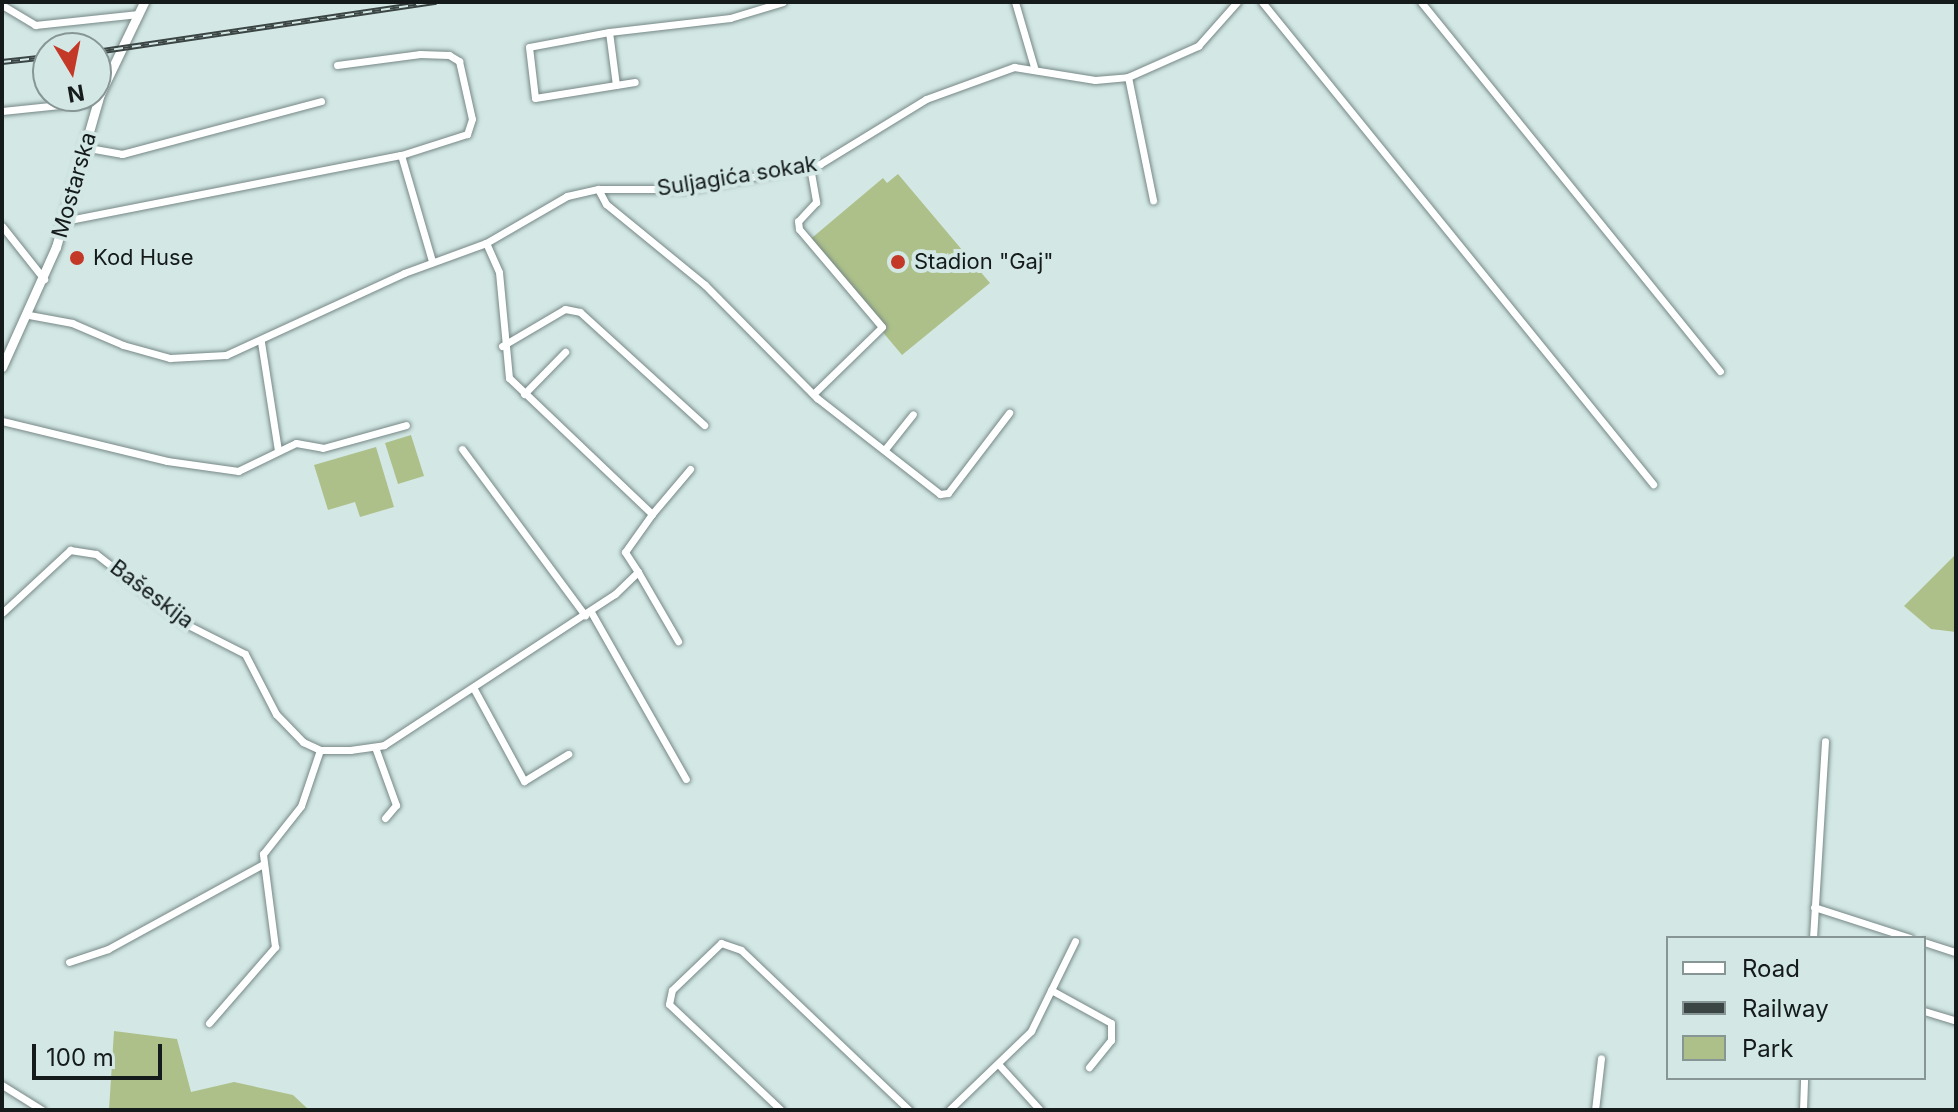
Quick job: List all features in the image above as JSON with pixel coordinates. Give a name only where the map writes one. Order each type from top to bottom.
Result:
[{"type":"main road","name":"Mostarska","points":[[112,71],[144,2]]},
{"type":"main road","name":"Mostarska","points":[[2,367],[44,279],[94,112]]},
{"type":"street","points":[[635,82],[535,98],[529,47],[609,32],[730,18],[783,2]]},
{"type":"street","points":[[1015,2],[1034,67]]},
{"type":"street","name":"Suljagića sokak","points":[[29,315],[72,323],[142,352],[170,358],[226,355],[261,342],[432,261],[486,243],[567,196],[598,189],[688,189],[810,167],[842,154],[926,99],[1014,67],[1034,67],[1095,80],[1128,77],[1191,51],[1237,2]]},
{"type":"street","points":[[1262,2],[1653,484]]},
{"type":"street","points":[[1421,2],[1720,371]]},
{"type":"street","points":[[2,5],[35,25],[138,14]]},
{"type":"street","points":[[609,32],[616,85]]},
{"type":"street","points":[[64,221],[401,155],[467,134],[472,119],[459,61],[449,55],[420,54],[337,65]]},
{"type":"street","points":[[1128,77],[1153,200]]},
{"type":"street","points":[[83,147],[122,154],[321,101]]},
{"type":"street","points":[[2,111],[32,108]]},
{"type":"street","points":[[401,155],[432,261]]},
{"type":"street","points":[[810,167],[816,202],[798,221],[799,229],[882,327],[813,394]]},
{"type":"street","points":[[598,189],[606,204],[705,285],[813,394],[946,494],[1009,413]]},
{"type":"street","points":[[2,226],[44,279]]},
{"type":"street","points":[[486,243],[502,289],[502,346],[509,378],[652,514]]},
{"type":"street","points":[[502,346],[565,309],[580,312],[704,425]]},
{"type":"street","points":[[261,342],[278,451]]},
{"type":"street","points":[[524,394],[565,352]]},
{"type":"street","points":[[886,448],[913,414]]},
{"type":"street","points":[[2,421],[167,461],[233,470],[303,443],[323,448],[406,425]]},
{"type":"street","points":[[462,449],[588,614],[686,779]]},
{"type":"street","points":[[678,641],[625,552],[690,469]]},
{"type":"street","name":"Bašeskija","points":[[2,613],[70,550],[96,554],[186,624],[245,654],[280,721],[303,742],[320,750]]},
{"type":"street","points":[[209,1023],[275,947],[263,864],[270,840],[306,798],[320,750],[375,747],[474,689],[588,614],[638,572]]},
{"type":"street","points":[[474,689],[524,781],[568,754]]},
{"type":"street","points":[[1813,936],[1825,741]]},
{"type":"street","points":[[375,747],[396,805],[385,818]]},
{"type":"street","points":[[69,962],[108,949],[263,864]]},
{"type":"street","points":[[1814,907],[1904,936]]},
{"type":"street","points":[[949,1110],[1000,1066],[1036,1024],[1075,941]]},
{"type":"street","points":[[781,1110],[669,1004],[672,990],[721,943],[741,950],[909,1110]]},
{"type":"street","points":[[1926,943],[1954,952]]},
{"type":"street","points":[[1051,990],[1111,1023],[1111,1040],[1089,1067]]},
{"type":"street","points":[[1926,1012],[1956,1021]]},
{"type":"street","points":[[1595,1110],[1601,1058]]},
{"type":"street","points":[[1000,1066],[1040,1110]]},
{"type":"street","points":[[1803,1110],[1804,1080]]},
{"type":"street","points":[[2,1085],[42,1110]]},
{"type":"green space","name":"Stadion \"Gaj\"","points":[[898,174],[990,283],[902,355],[807,242],[883,178],[887,183]]},
{"type":"green space","points":[[411,435],[424,476],[398,484],[385,443]]},
{"type":"green space","points":[[376,447],[394,507],[360,517],[355,502],[328,510],[314,465]]},
{"type":"green space","points":[[1956,554],[1956,632],[1931,629],[1904,606]]},
{"type":"green space","points":[[114,1031],[177,1039],[191,1092],[234,1082],[293,1095],[309,1110],[109,1110]]},
{"type":"railway","points":[[112,50],[436,2]]},
{"type":"railway","points":[[2,62],[32,59]]},
{"type":"place","name":"Kod Huse","points":[[77,258]]},
{"type":"place","name":"Stadion \"Gaj\"","points":[[898,262]]}]
